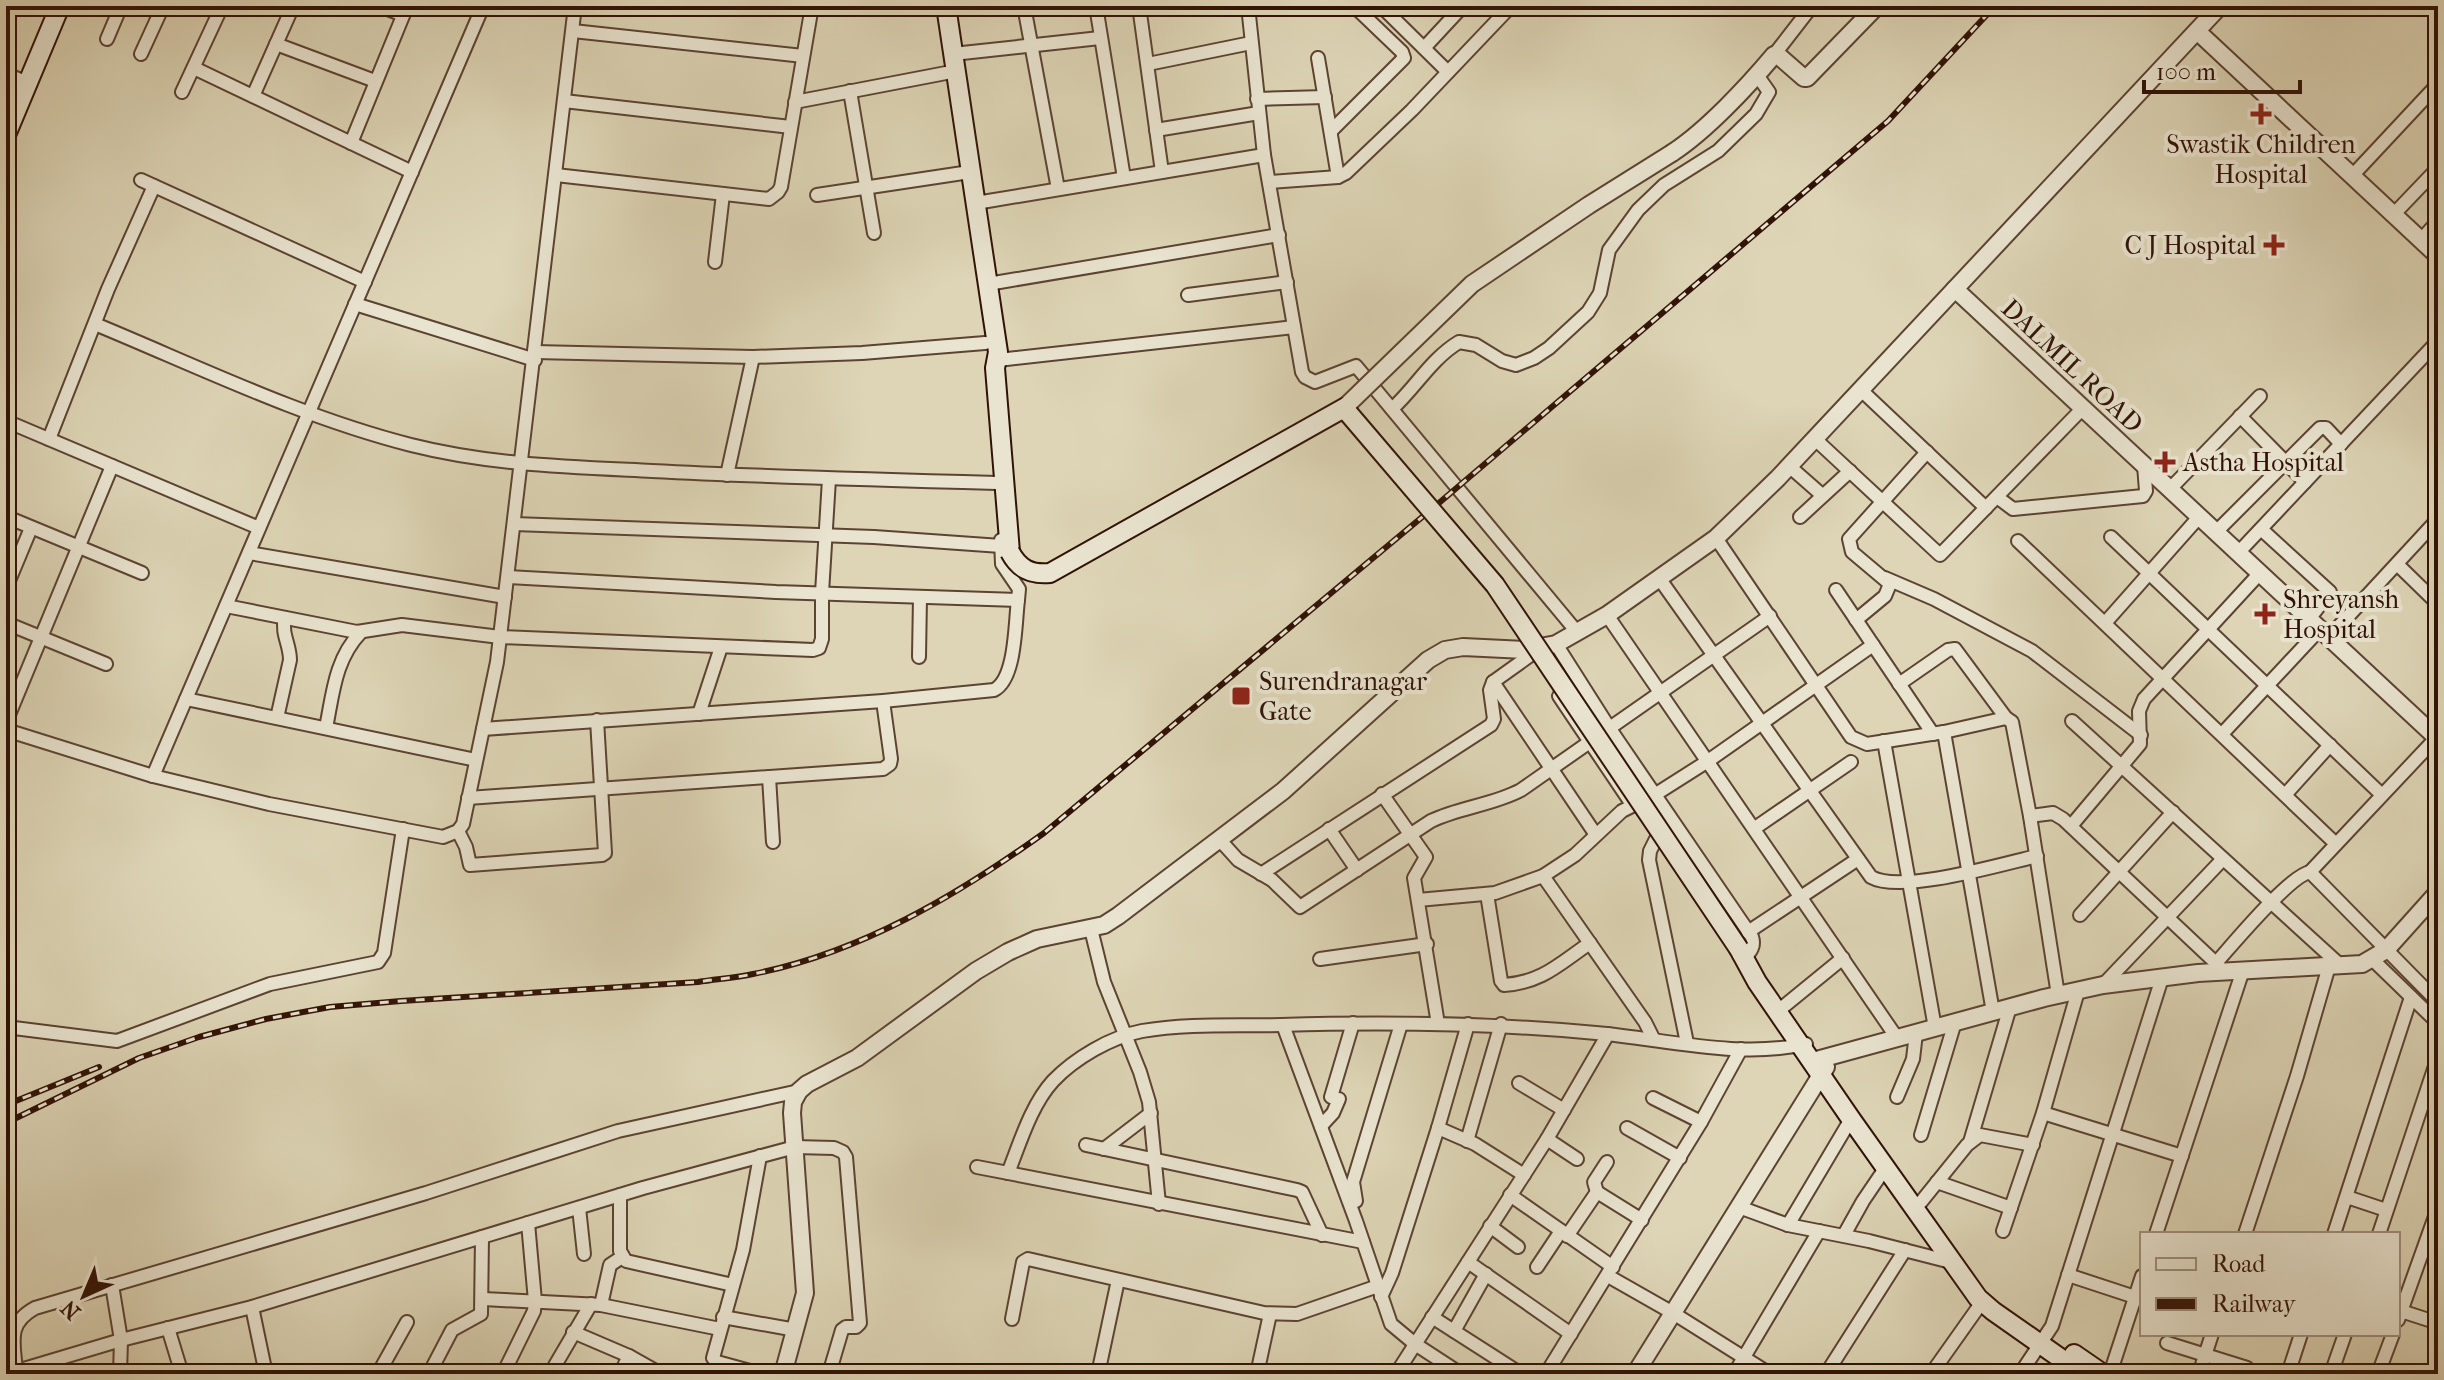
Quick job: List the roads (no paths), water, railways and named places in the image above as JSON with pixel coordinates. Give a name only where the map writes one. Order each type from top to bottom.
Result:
[{"type":"main road","points":[[6,135],[60,6]]},
{"type":"main road","points":[[934,6],[992,358]]},
{"type":"main road","points":[[946,6],[988,284],[1006,549],[1025,570],[1036,574],[1050,573],[1344,408],[1495,585],[1744,957],[1766,979],[1782,1009],[1816,1058],[1984,1289],[2083,1374]]},
{"type":"main road","points":[[1816,1058],[1851,1119],[1982,1302],[2103,1374]]},
{"type":"street","points":[[107,39],[121,6]]},
{"type":"street","points":[[141,54],[163,6]]},
{"type":"street","points":[[182,92],[222,6]]},
{"type":"street","points":[[253,96],[293,6]]},
{"type":"street","points":[[351,143],[405,10],[380,6]]},
{"type":"street","points":[[153,776],[483,6]]},
{"type":"street","points":[[8,728],[153,776],[269,804],[443,837],[458,831],[463,824],[500,637],[575,6]]},
{"type":"street","points":[[556,175],[769,199],[778,192],[812,6]]},
{"type":"street","points":[[1024,6],[1058,189]]},
{"type":"street","points":[[1096,6],[1124,178]]},
{"type":"street","points":[[1139,6],[1162,172]]},
{"type":"street","points":[[1248,6],[1264,155],[1305,377],[1310,381],[1319,381],[1356,366],[1577,632]]},
{"type":"street","points":[[1331,131],[1404,58],[1402,52],[1354,6]]},
{"type":"street","points":[[1424,48],[1463,6]]},
{"type":"street","points":[[1269,182],[1338,177],[1355,166],[1511,6]]},
{"type":"street","points":[[1344,408],[1472,284],[1691,141],[1757,75],[1812,6]]},
{"type":"street","points":[[1774,55],[1807,78],[1877,6]]},
{"type":"street","points":[[1261,874],[1491,725],[1494,719],[1490,690],[1493,682],[1531,652],[1556,644],[1607,615],[1716,538],[1815,439],[2220,6]]},
{"type":"street","points":[[1384,7],[1448,72]]},
{"type":"street","points":[[573,31],[803,56]]},
{"type":"street","points":[[2197,31],[2438,256]]},
{"type":"street","points":[[953,54],[1100,38]]},
{"type":"street","points":[[1148,64],[1251,43]]},
{"type":"street","points":[[276,44],[375,81]]},
{"type":"street","points":[[1318,58],[1338,177]]},
{"type":"street","points":[[194,68],[412,172]]},
{"type":"street","points":[[795,102],[946,73]]},
{"type":"street","points":[[6,74],[28,83]]},
{"type":"street","points":[[1392,409],[1443,352],[1459,342],[1476,345],[1502,361],[1516,365],[1549,348],[1588,312],[1600,293],[1609,250],[1638,210],[1664,185],[1718,151],[1756,114],[1769,92],[1757,75]]},
{"type":"street","points":[[2352,176],[2438,84]]},
{"type":"street","points":[[850,91],[874,233]]},
{"type":"street","points":[[1156,130],[1258,106],[1325,97]]},
{"type":"street","points":[[564,101],[791,127]]},
{"type":"street","points":[[976,203],[1264,155]]},
{"type":"street","points":[[2394,214],[2438,168]]},
{"type":"street","points":[[817,195],[963,173]]},
{"type":"street","points":[[141,180],[365,282]]},
{"type":"street","points":[[49,439],[154,186]]},
{"type":"street","points":[[715,262],[723,194]]},
{"type":"street","points":[[2421,240],[2438,221]]},
{"type":"street","points":[[988,284],[1279,235]]},
{"type":"street","points":[[1188,295],[1287,282]]},
{"type":"street","name":"DALMIL ROAD","points":[[1955,289],[2437,737]]},
{"type":"street","points":[[355,304],[535,356],[753,357],[862,353],[992,358],[1294,327]]},
{"type":"street","points":[[95,324],[308,413],[414,445],[522,465],[997,483]]},
{"type":"street","points":[[2238,553],[2438,341]]},
{"type":"street","points":[[727,475],[753,357]]},
{"type":"street","points":[[483,729],[883,701],[1001,687],[1009,672],[1019,589],[1002,564],[1006,549],[997,483],[992,358]]},
{"type":"street","points":[[1861,390],[1986,508]]},
{"type":"street","points":[[2170,489],[2260,396]]},
{"type":"street","points":[[1815,439],[1940,555],[2083,408]]},
{"type":"street","points":[[2240,416],[2305,482]]},
{"type":"street","points":[[6,421],[259,528]]},
{"type":"street","points":[[2216,532],[2322,427],[2341,444]]},
{"type":"street","points":[[1856,620],[1885,596],[1890,584],[1849,547],[1853,533],[1927,452]]},
{"type":"street","points":[[1997,497],[2013,509],[2143,496],[2146,491],[2144,465]]},
{"type":"street","points":[[6,750],[8,728],[40,637],[112,466]]},
{"type":"street","points":[[1789,466],[1822,495]]},
{"type":"street","points":[[1800,517],[1850,471]]},
{"type":"street","points":[[226,606],[361,632],[402,625],[500,637],[813,650],[819,648],[822,639],[829,479]]},
{"type":"street","points":[[2105,623],[2199,517]]},
{"type":"street","points":[[2222,734],[2319,628],[2397,564],[2438,519]]},
{"type":"street","points":[[14,520],[142,573]]},
{"type":"street","points":[[514,524],[825,535],[1006,549]]},
{"type":"street","points":[[6,588],[31,528]]},
{"type":"street","points":[[2261,529],[2330,592],[2319,628]]},
{"type":"street","points":[[2111,537],[2382,795]]},
{"type":"street","points":[[1716,538],[1851,737],[1867,744],[2006,718]]},
{"type":"street","points":[[2018,541],[2336,844]]},
{"type":"street","points":[[249,553],[505,597]]},
{"type":"street","points":[[2397,564],[2438,604]]},
{"type":"street","points":[[2071,826],[2134,754],[2141,735],[2140,705],[2260,573]]},
{"type":"street","points":[[508,577],[1018,600]]},
{"type":"street","points":[[1659,578],[1871,877],[1878,881],[1908,882],[2037,856]]},
{"type":"street","points":[[1885,578],[1934,599],[2032,651],[2141,735]]},
{"type":"street","points":[[1836,590],[1899,684],[1938,733],[1969,872],[1993,1012]]},
{"type":"street","points":[[919,657],[920,597]]},
{"type":"street","points":[[1607,615],[1897,1038]]},
{"type":"street","points":[[1219,839],[1238,860],[1278,885],[1300,907],[1447,813],[1508,797],[1770,616]]},
{"type":"street","points":[[277,718],[290,660],[283,634],[285,618]]},
{"type":"street","points":[[6,623],[106,664]]},
{"type":"street","points":[[326,728],[338,666],[361,632]]},
{"type":"street","points":[[1531,652],[1589,743],[1729,947],[1744,957],[1753,946],[1748,932],[1556,644]]},
{"type":"street","points":[[1418,900],[1487,894],[1543,876],[1575,855],[1613,818],[1708,761],[1873,645]]},
{"type":"street","points":[[699,714],[721,647]]},
{"type":"street","points":[[783,1374],[805,1293],[793,1102],[799,1091],[857,1058],[976,971],[1008,952],[1057,933],[1104,925],[1118,916],[1283,791],[1428,660],[1445,650],[1463,647],[1531,652]]},
{"type":"street","points":[[1899,684],[1948,650],[1955,649],[2014,725],[2058,995]]},
{"type":"street","points":[[1493,682],[1596,835]]},
{"type":"street","points":[[186,699],[476,760]]},
{"type":"street","points":[[468,798],[887,767],[891,759],[883,701]]},
{"type":"street","points":[[458,831],[470,865],[602,855],[607,849],[597,720]]},
{"type":"street","points":[[2072,721],[2272,903],[2334,966]]},
{"type":"street","points":[[2220,967],[2272,903],[2300,875],[2310,872],[2437,737]]},
{"type":"street","points":[[1884,741],[1935,1028]]},
{"type":"street","points":[[2285,795],[2330,745]]},
{"type":"street","points":[[1755,828],[1851,762]]},
{"type":"street","points":[[769,777],[773,842]]},
{"type":"street","points":[[1382,794],[1426,857],[1414,875],[1438,1024]]},
{"type":"street","points":[[2080,915],[2173,812]]},
{"type":"street","points":[[2030,816],[2058,814],[2220,967]]},
{"type":"street","points":[[6,1027],[117,1041],[270,984],[378,962],[384,953],[403,829]]},
{"type":"street","points":[[1329,829],[1357,870]]},
{"type":"street","points":[[1656,839],[1649,860],[1687,1043]]},
{"type":"street","points":[[1748,932],[1858,859]]},
{"type":"street","points":[[2103,985],[2223,859]]},
{"type":"street","points":[[2310,872],[2411,997],[2438,1023]]},
{"type":"street","points":[[1543,876],[1645,1022],[1654,1040]]},
{"type":"street","points":[[1487,894],[1504,985],[1534,981],[1590,943]]},
{"type":"street","points":[[1008,1173],[1036,1106],[1051,1083],[1085,1055],[1126,1035],[1172,1027],[1501,1024],[1816,1058],[2103,985],[2220,967],[2243,970],[2362,964],[2380,955],[2435,903]]},
{"type":"street","points":[[1091,929],[1104,982],[1140,1072],[1151,1113],[1159,1204]]},
{"type":"street","points":[[1320,959],[1427,944]]},
{"type":"street","points":[[2380,955],[2438,1002]]},
{"type":"street","points":[[1782,1009],[1843,958]]},
{"type":"street","points":[[2246,1232],[2334,966]]},
{"type":"street","points":[[2157,1232],[2243,970]]},
{"type":"street","points":[[2020,1374],[2044,1340],[2068,1275],[2162,978]]},
{"type":"street","points":[[2003,1231],[2043,1113],[2078,991]]},
{"type":"street","points":[[2335,1232],[2411,997]]},
{"type":"street","points":[[1970,1142],[2010,1007]]},
{"type":"street","points":[[1921,1135],[1955,1022]]},
{"type":"street","points":[[1321,1126],[1333,1113],[1353,1023]]},
{"type":"street","points":[[1359,1210],[1353,1182],[1401,1024]]},
{"type":"street","points":[[1012,1319],[1026,1260],[1270,1314],[1297,1314],[1380,1292],[1388,1283],[1468,1024]]},
{"type":"street","points":[[1467,1141],[1501,1024]]},
{"type":"street","points":[[1283,1025],[1391,1324],[1461,1374]]},
{"type":"street","points":[[1897,1097],[1913,1059],[1916,1033]]},
{"type":"street","points":[[1396,1374],[1547,1139],[1608,1034]]},
{"type":"street","points":[[1546,1374],[1680,1158],[1741,1049]]},
{"type":"street","points":[[2380,1232],[2438,1057]]},
{"type":"street","points":[[1635,1374],[1739,1207],[1816,1058]]},
{"type":"street","points":[[1519,1083],[1564,1110]]},
{"type":"street","points":[[799,1091],[618,1131],[426,1193],[35,1308],[23,1315],[13,1332],[18,1372],[121,1340],[252,1307],[620,1195],[760,1156],[795,1147],[834,1148],[846,1157],[860,1323],[842,1330],[829,1374]]},
{"type":"street","points":[[1653,1098],[1701,1122]]},
{"type":"street","points":[[1104,1149],[1151,1113]]},
{"type":"street","points":[[2043,1113],[2182,1156]]},
{"type":"street","points":[[1788,1225],[1851,1119]]},
{"type":"street","points":[[1438,1128],[1494,1154],[1524,1175]]},
{"type":"street","points":[[1627,1128],[1680,1158]]},
{"type":"street","points":[[1921,1202],[1970,1142],[1985,1134],[2033,1145]]},
{"type":"street","points":[[1547,1139],[1577,1159]]},
{"type":"street","points":[[1086,1145],[1297,1190],[1302,1192],[1322,1235]]},
{"type":"street","points":[[760,1156],[743,1250],[722,1323],[715,1361],[761,1374]]},
{"type":"street","points":[[1607,1162],[1594,1182],[1597,1192],[1642,1220]]},
{"type":"street","points":[[977,1167],[1363,1242]]},
{"type":"street","points":[[1844,1235],[1886,1167]]},
{"type":"street","points":[[1937,1182],[2011,1208]]},
{"type":"street","points":[[1537,1267],[1597,1192]]},
{"type":"street","points":[[620,1195],[622,1257],[630,1263],[733,1285]]},
{"type":"street","points":[[1510,1195],[1610,1271],[1770,1374]]},
{"type":"street","points":[[2347,1197],[2386,1210]]},
{"type":"street","points":[[1739,1207],[1788,1225],[1844,1235],[1951,1262]]},
{"type":"street","points":[[579,1208],[584,1254]]},
{"type":"street","points":[[2438,1208],[2400,1315],[2438,1323]]},
{"type":"street","points":[[503,1374],[530,1323],[535,1301],[528,1223]]},
{"type":"street","points":[[1490,1226],[1518,1247]]},
{"type":"street","points":[[1734,1374],[1819,1231]]},
{"type":"street","points":[[429,1374],[452,1330],[481,1314],[482,1237]]},
{"type":"street","points":[[1826,1374],[1905,1250]]},
{"type":"street","points":[[550,1374],[573,1332],[596,1304],[610,1265],[622,1257]]},
{"type":"street","points":[[1468,1262],[1571,1334]]},
{"type":"street","points":[[1454,1331],[1486,1274]]},
{"type":"street","points":[[2068,1275],[2135,1297]]},
{"type":"street","points":[[1098,1374],[1118,1280]]},
{"type":"street","points":[[2110,1374],[2140,1282]]},
{"type":"street","points":[[112,1285],[121,1340],[120,1374]]},
{"type":"street","points":[[483,1299],[596,1304],[722,1323],[796,1330]]},
{"type":"street","points":[[1950,1374],[1934,1370],[1982,1302]]},
{"type":"street","points":[[252,1307],[266,1374]]},
{"type":"street","points":[[1257,1374],[1270,1314]]},
{"type":"street","points":[[1432,1317],[1521,1374]]},
{"type":"street","points":[[378,1374],[407,1322]]},
{"type":"street","points":[[168,1328],[182,1374]]},
{"type":"street","points":[[573,1332],[629,1356],[661,1374]]},
{"type":"street","points":[[2199,1374],[2211,1336]]},
{"type":"street","points":[[2288,1374],[2300,1336]]},
{"type":"street","points":[[2331,1374],[2344,1336]]},
{"type":"street","points":[[2378,1374],[2392,1336]]},
{"type":"street","points":[[2167,1343],[2247,1368]]},
{"type":"street","points":[[620,1374],[629,1356]]},
{"type":"railway","points":[[6,1123],[139,1058],[199,1037],[266,1019],[330,1007],[698,982],[746,975],[831,952],[869,937],[941,900],[1044,833],[1433,508],[1888,121],[1995,6]]},
{"type":"railway","points":[[6,1105],[99,1067]]},
{"type":"place","name":"Swastik Children Hospital","points":[[2261,114]]},
{"type":"place","name":"C J Hospital","points":[[2274,245]]},
{"type":"place","name":"Astha Hospital","points":[[2165,462]]},
{"type":"place","name":"Shreyansh Hospital","points":[[2265,614]]},
{"type":"place","name":"Surendranagar Gate","points":[[1241,696]]}]
